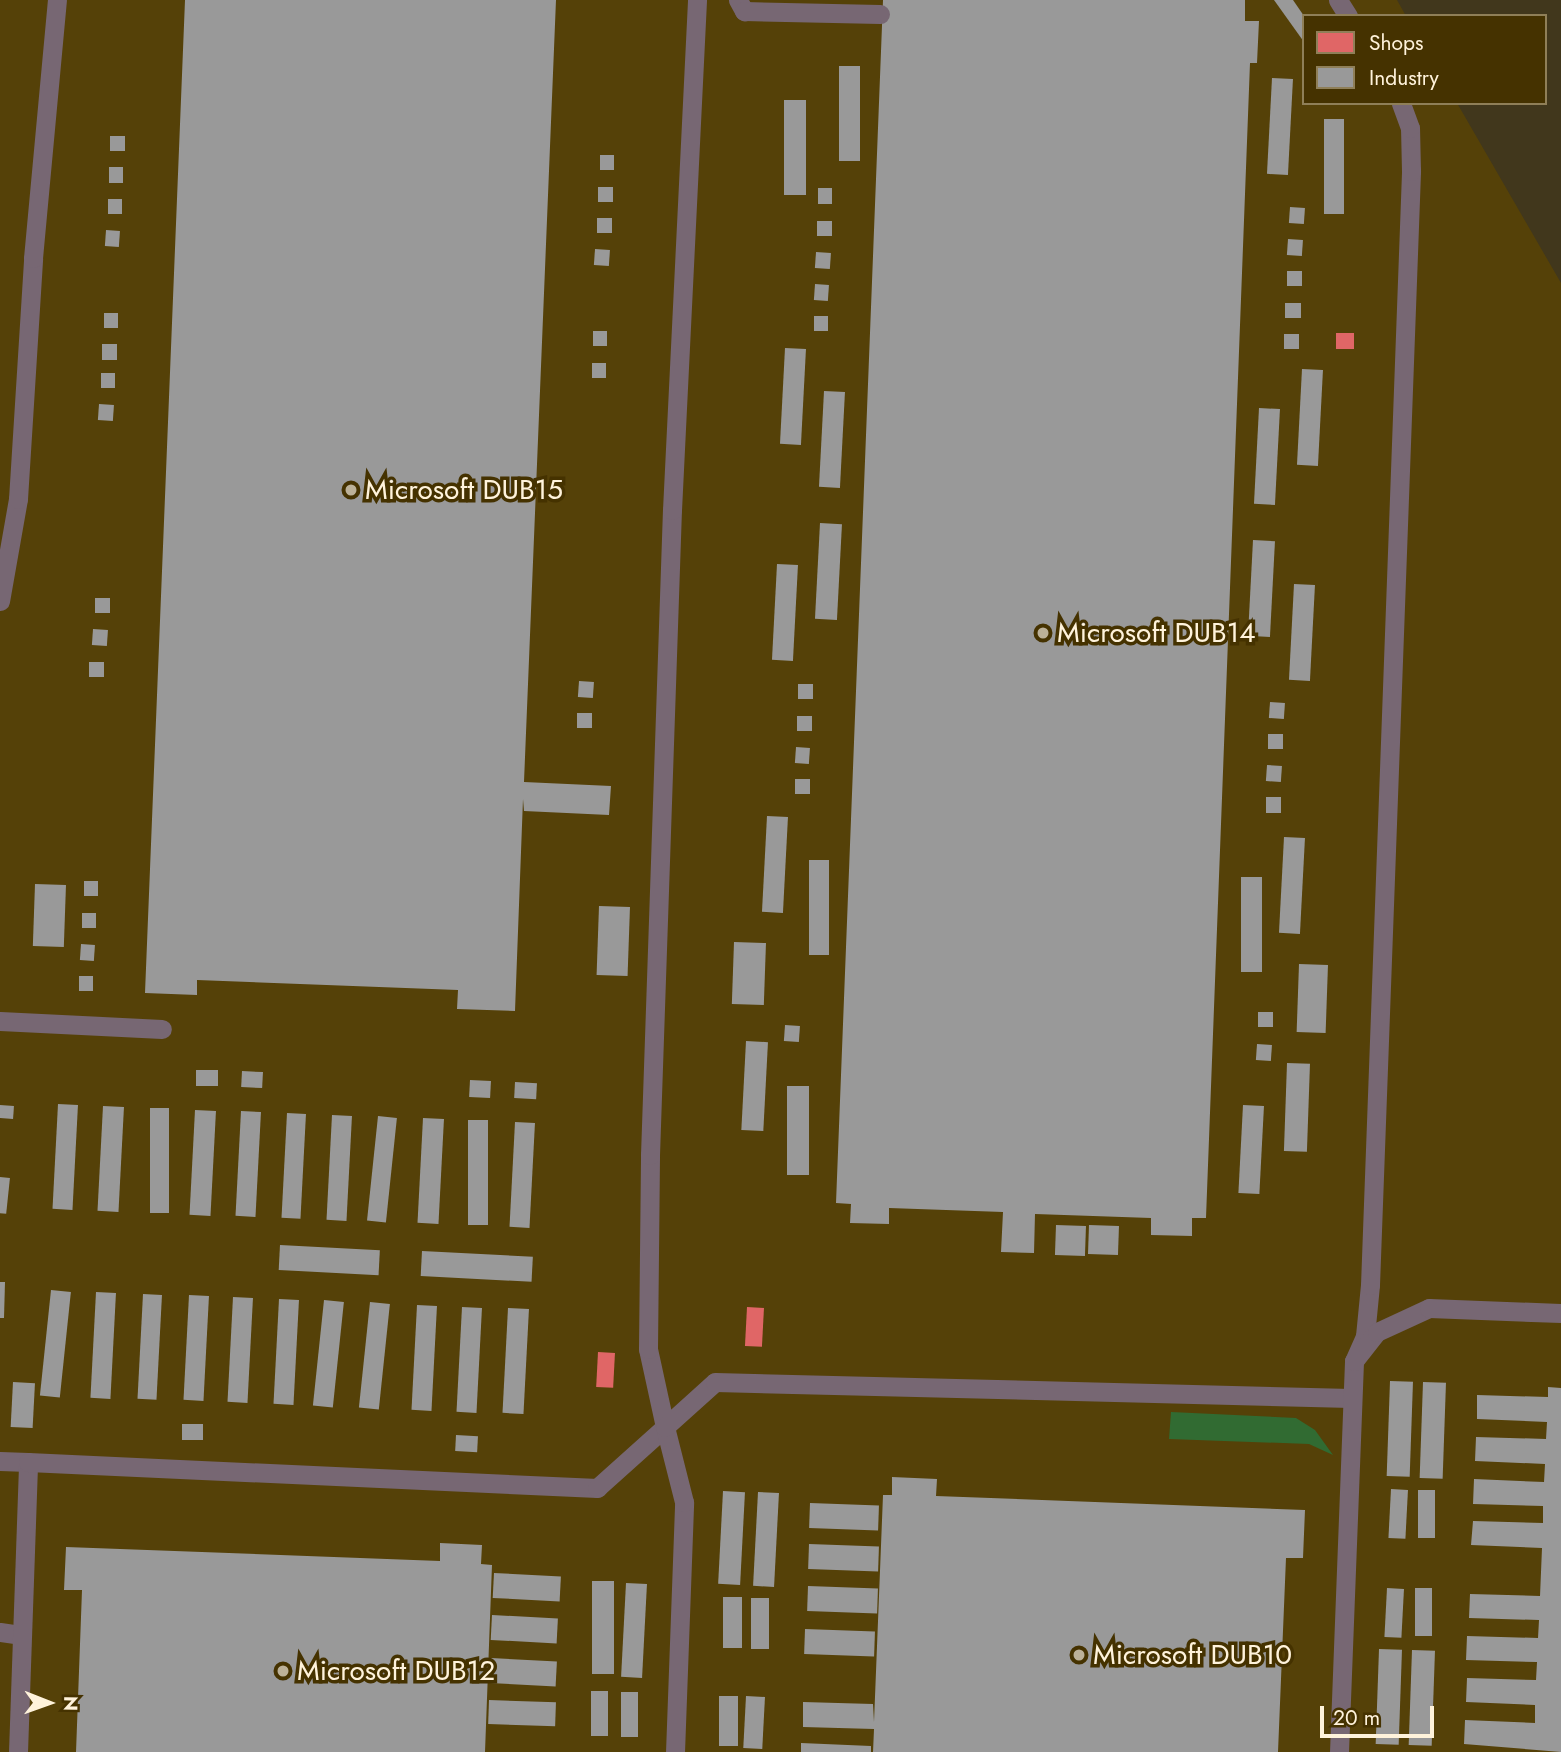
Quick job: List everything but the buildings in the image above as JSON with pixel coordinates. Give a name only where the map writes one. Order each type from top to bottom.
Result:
[{"type":"lane","points":[[0,601],[18,499],[33,258],[57,0]]},
{"type":"lane","points":[[675,1752],[684,1502],[648,1349],[650,1155],[672,510],[697,0]]},
{"type":"lane","points":[[738,0],[744,11],[880,14]]},
{"type":"lane","points":[[1339,1752],[1351,1398],[1354,1362],[1365,1336],[1370,1285],[1411,171],[1410,128],[1402,105]]},
{"type":"lane","points":[[0,1021],[162,1029]]},
{"type":"lane","points":[[1354,1362],[1377,1332],[1429,1308],[1561,1313]]},
{"type":"lane","points":[[0,1461],[597,1488],[715,1382],[1351,1398]]},
{"type":"lane","points":[[18,1752],[28,1462]]},
{"type":"lane","points":[[0,1632],[22,1635]]},
{"type":"shaded area","points":[[0,0],[1397,0],[1405,14],[1302,14],[1302,105],[1458,105],[1561,283],[1561,1752],[0,1752]]},
{"type":"green space","points":[[1171,1412],[1296,1418],[1315,1430],[1333,1455],[1309,1444],[1169,1439]]},
{"type":"place","name":"Microsoft DUB15","points":[[351,490]]},
{"type":"place","name":"Microsoft DUB14","points":[[1043,633]]},
{"type":"place","name":"Microsoft DUB10","points":[[1079,1655]]},
{"type":"place","name":"Microsoft DUB12","points":[[283,1671]]}]
